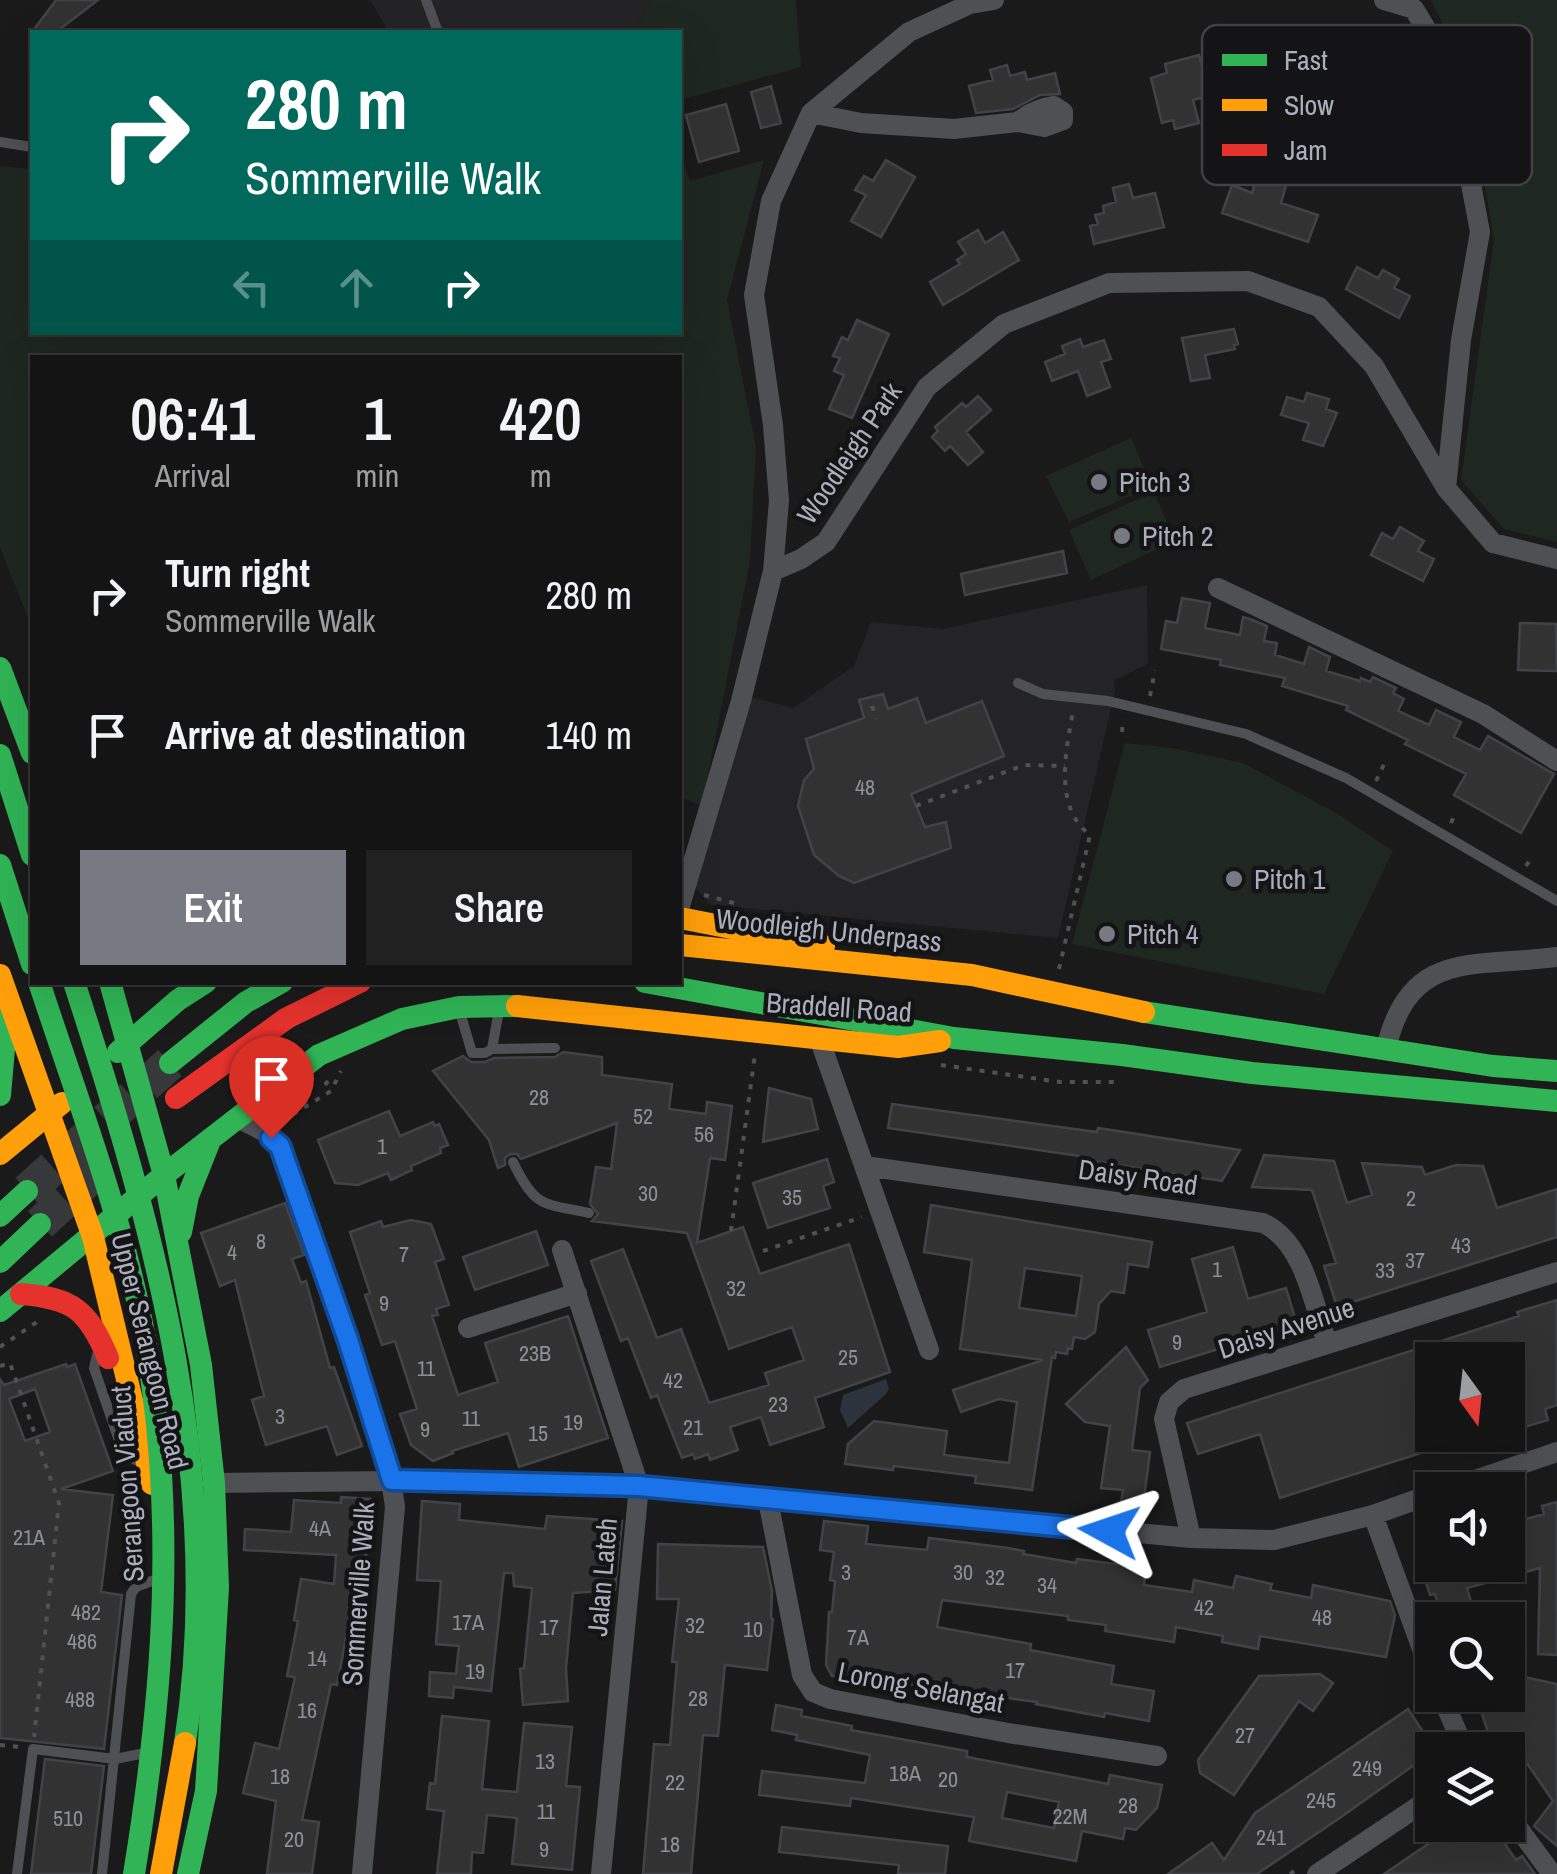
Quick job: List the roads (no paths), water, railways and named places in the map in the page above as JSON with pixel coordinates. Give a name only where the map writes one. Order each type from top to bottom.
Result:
[{"type":"main road","points":[[0,668],[30,749]]},
{"type":"main road","points":[[0,756],[30,849]]},
{"type":"main road","points":[[0,865],[30,958]]},
{"type":"main road","name":"Braddell Road","points":[[682,918],[1128,1008],[1493,1066],[1557,1072]]},
{"type":"main road","name":"Woodleigh Underpass","points":[[682,945],[972,975]]},
{"type":"main road","name":"Serangoon Viaduct","points":[[40,985],[119,1228],[142,1325],[158,1444],[167,1558],[163,1676],[134,1874]]},
{"type":"main road","points":[[75,985],[112,1098],[161,1281],[188,1434],[198,1560],[194,1676],[161,1874]]},
{"type":"main road","points":[[6,994],[30,1025],[64,1024],[89,1013],[102,1002],[109,985]]},
{"type":"main road","name":"Upper Serangoon Road","points":[[111,985],[164,1175],[201,1365],[214,1483],[218,1586],[207,1772],[188,1874]]},
{"type":"main road","points":[[0,1154],[178,1000],[201,985]]},
{"type":"main road","points":[[170,1063],[246,1002],[277,985]]},
{"type":"main road","points":[[176,1098],[240,1048],[321,997],[352,985]]},
{"type":"main road","points":[[662,985],[954,1038]]},
{"type":"main road","points":[[0,1095],[7,1032],[6,994]]},
{"type":"main road","name":"Upper Serangoon Road","points":[[6,994],[93,1237],[138,1424],[157,1579],[150,1688],[121,1874]]},
{"type":"main road","name":"Braddell Road","points":[[0,1311],[164,1175],[327,1050],[402,1018],[459,1007],[534,1006],[898,1048],[954,1038],[1330,1081],[1557,1101]]},
{"type":"main road","points":[[178,1246],[192,1184],[210,1140]]},
{"type":"main road","points":[[0,1216],[27,1191]]},
{"type":"main road","points":[[0,1262],[40,1224]]},
{"type":"main road","points":[[21,1294],[67,1300],[90,1318],[124,1401],[138,1424]]},
{"type":"street","name":"Woodleigh Park","points":[[682,900],[705,830],[773,571],[779,501],[754,295],[770,201],[812,113],[909,32],[969,2],[994,0]]},
{"type":"street","points":[[1384,0],[1414,9],[1424,25]]},
{"type":"street","points":[[812,113],[862,123],[954,129],[1018,122]]},
{"type":"street","points":[[1446,488],[1460,340],[1480,232],[1471,185]]},
{"type":"street","name":"Woodleigh Park","points":[[773,571],[801,560],[826,542],[927,386],[1004,324],[1109,283],[1248,282],[1319,307],[1374,366],[1446,488],[1492,543],[1557,559]]},
{"type":"street","points":[[1218,588],[1483,714],[1557,762]]},
{"type":"street","points":[[1386,1050],[1391,1028],[1412,990],[1435,972],[1462,965],[1557,957]]},
{"type":"street","points":[[819,1038],[929,1350]]},
{"type":"street","name":"Sommerville Walk","points":[[238,1118],[266,1132],[280,1146],[358,1369],[392,1480],[395,1507],[362,1874]]},
{"type":"street","name":"Daisy Road","points":[[865,1166],[1263,1223],[1281,1232],[1294,1249],[1327,1343]]},
{"type":"street","name":"Jalan Lateh","points":[[562,1250],[639,1486],[602,1874]]},
{"type":"street","name":"Daisy Avenue","points":[[1191,1538],[1164,1419],[1168,1402],[1184,1389],[1557,1272]]},
{"type":"street","points":[[468,1328],[576,1293]]},
{"type":"street","points":[[1499,1472],[1557,1452]]},
{"type":"street","points":[[214,1483],[392,1480],[639,1486],[1191,1538],[1274,1540],[1415,1500]]},
{"type":"street","name":"Lorong Selangat","points":[[768,1500],[802,1675],[813,1692],[830,1700],[1157,1756]]},
{"type":"street","points":[[1374,1514],[1415,1616]]},
{"type":"street","points":[[1316,1874],[1415,1808]]},
{"type":"street","points":[[1525,1837],[1552,1874]]},
{"type":"lane","points":[[426,0],[437,30]]},
{"type":"lane","points":[[0,142],[30,147]]},
{"type":"lane","points":[[1018,683],[1043,694],[1108,701],[1246,734],[1346,778],[1557,900]]},
{"type":"lane","points":[[459,1007],[468,1050],[479,1054],[492,1049],[555,1048]]},
{"type":"lane","points":[[492,1049],[499,1007]]},
{"type":"lane","points":[[512,1162],[527,1191],[545,1203],[589,1213]]},
{"type":"lane","points":[[98,1334],[94,1368],[122,1450],[141,1463]]},
{"type":"lane","points":[[102,1874],[132,1594],[136,1587],[157,1579]]},
{"type":"lane","points":[[17,1874],[33,1748],[115,1759],[140,1754]]},
{"type":"tunnel","points":[[27,1191],[170,1063]]},
{"type":"tunnel","points":[[40,1224],[98,1170]]},
{"type":"place","name":"Pitch 3","points":[[1099,482]]},
{"type":"place","name":"Pitch 2","points":[[1122,536]]},
{"type":"place","name":"Pitch 1","points":[[1234,879]]},
{"type":"place","name":"Pitch 4","points":[[1107,934]]}]
